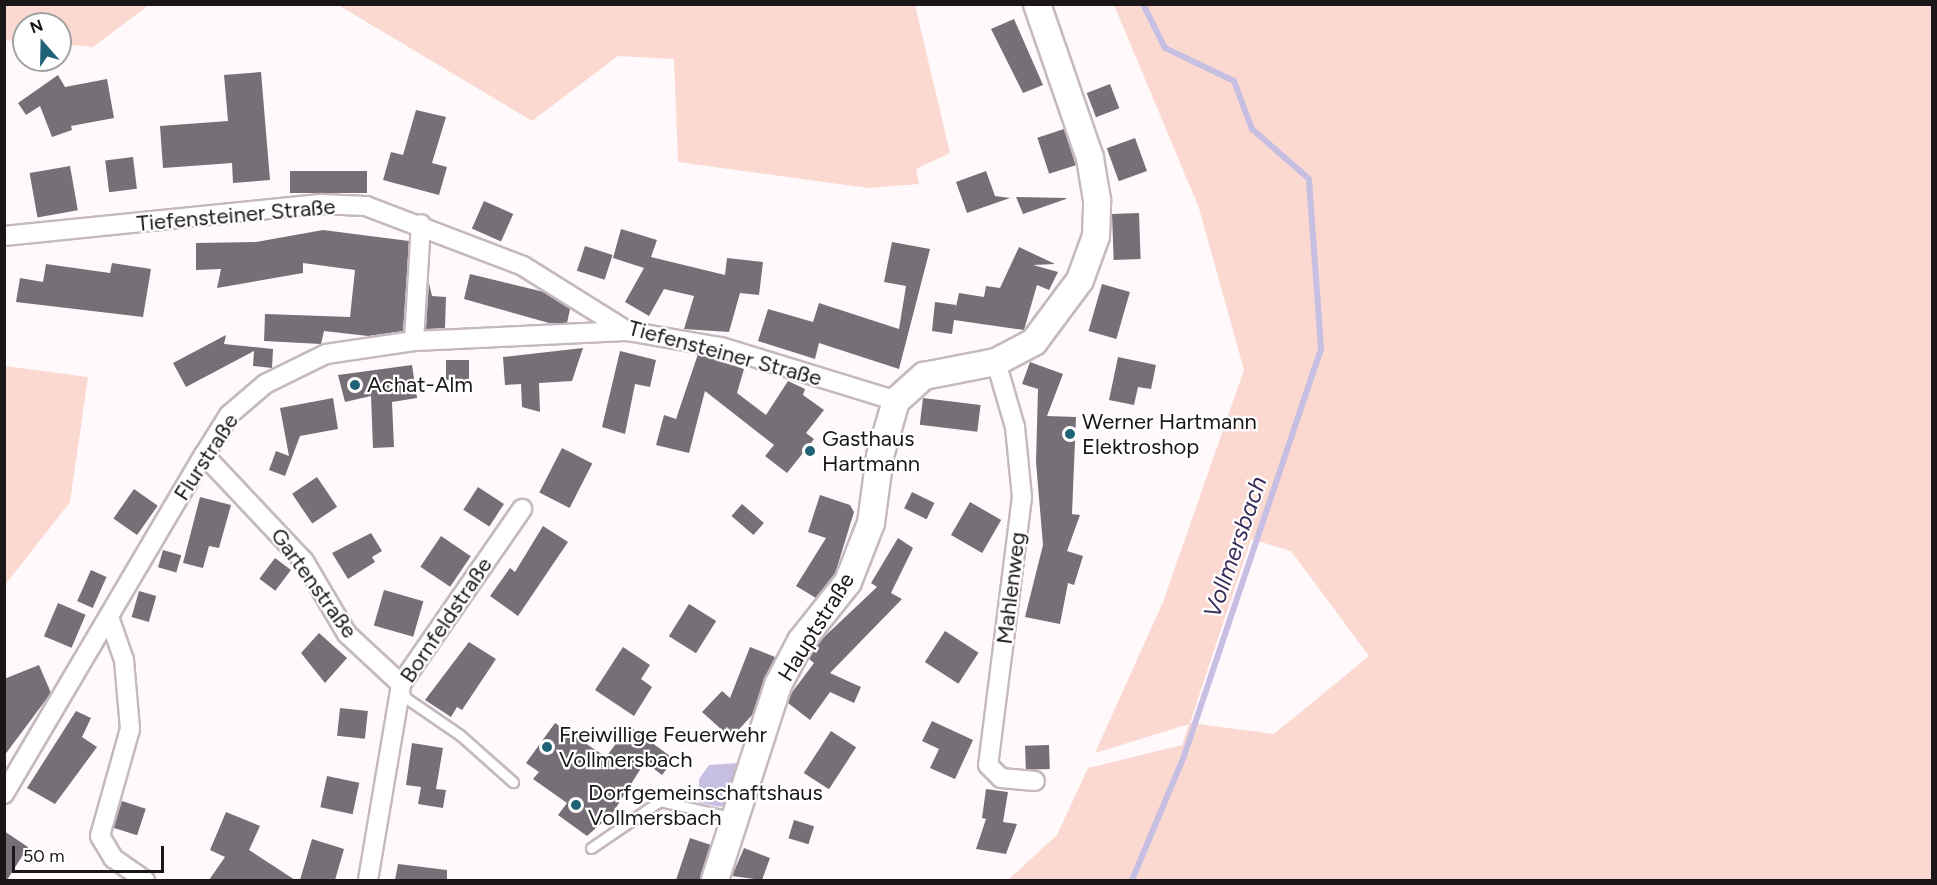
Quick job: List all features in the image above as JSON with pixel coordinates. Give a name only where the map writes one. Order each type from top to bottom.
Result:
[{"type":"main road","points":[[896,401],[924,376],[996,362],[1034,342],[1054,321],[1080,280],[1096,236],[1090,158],[1037,4]]},
{"type":"main road","name":"Hauptstraße","points":[[716,880],[778,685],[801,641],[848,582],[871,523],[896,401]]},
{"type":"street","name":"Tiefensteiner Straße","points":[[4,236],[320,204],[366,206],[421,224],[524,266],[627,331],[721,347],[896,401]]},
{"type":"street","points":[[414,341],[421,224]]},
{"type":"street","name":"Flurstraße","points":[[4,794],[229,415],[265,384],[326,354],[414,341],[627,331]]},
{"type":"street","name":"Mahlenweg","points":[[996,362],[1015,427],[1022,497],[988,765],[1001,778],[1035,781]]},
{"type":"street","name":"Gartenstraße","points":[[204,455],[304,561],[347,634],[400,684]]},
{"type":"street","name":"Bornfeldstraße","points":[[368,880],[400,684],[522,509]]},
{"type":"street","points":[[109,617],[124,660],[130,729],[100,836],[113,858],[145,880]]},
{"type":"lane","points":[[400,684],[406,698],[460,735],[513,782]]},
{"type":"lane","points":[[591,848],[660,801],[734,818]]},
{"type":"shaded area","points":[[5,4],[149,5],[93,47],[72,45],[72,12],[12,12],[12,41],[5,40]]},
{"type":"shaded area","points":[[338,5],[915,5],[950,153],[916,169],[919,184],[868,188],[678,162],[674,59],[618,56],[532,121]]},
{"type":"shaded area","points":[[1114,5],[1932,5],[1932,880],[1008,880],[1057,835],[1088,768],[1182,745],[1189,724],[1095,753],[1163,602],[1244,370],[1199,208]],"holes":[[[1251,539],[1291,551],[1369,656],[1274,734],[1190,723]]]},
{"type":"shaded area","points":[[5,366],[88,377],[70,502],[5,585]]},
{"type":"shaded area","points":[[738,763],[726,803],[721,807],[699,803],[699,779],[709,765]]},
{"type":"building","points":[[1014,19],[1043,85],[1023,93],[991,29]]},
{"type":"building","points":[[261,72],[270,180],[233,183],[232,163],[163,168],[160,126],[228,121],[224,75]]},
{"type":"building","points":[[58,75],[65,87],[107,79],[114,118],[71,126],[72,130],[52,137],[40,106],[26,115],[18,103]]},
{"type":"building","points":[[1110,84],[1119,108],[1096,117],[1087,93]]},
{"type":"building","points":[[416,110],[446,117],[432,163],[447,167],[439,195],[383,180],[391,152],[403,155]]},
{"type":"building","points":[[1064,129],[1076,165],[1049,174],[1037,138]]},
{"type":"building","points":[[1135,138],[1147,171],[1119,181],[1107,148]]},
{"type":"building","points":[[133,157],[137,189],[109,192],[105,160]]},
{"type":"building","points":[[70,166],[78,210],[37,217],[30,173]]},
{"type":"building","points":[[290,171],[367,171],[367,193],[290,193]]},
{"type":"building","points":[[986,171],[995,196],[1010,198],[967,213],[956,182]]},
{"type":"building","points":[[1016,197],[1066,198],[1066,199],[1023,214]]},
{"type":"building","points":[[484,201],[513,214],[501,241],[472,228]]},
{"type":"building","points":[[1139,213],[1141,259],[1114,260],[1112,214]]},
{"type":"building","points":[[621,229],[657,240],[651,257],[725,275],[727,258],[763,262],[759,295],[740,293],[729,332],[684,329],[694,296],[664,289],[649,316],[625,302],[644,268],[613,258]]},
{"type":"building","points":[[323,230],[409,241],[403,331],[368,336],[324,331],[321,344],[264,341],[265,314],[350,317],[355,270],[303,263],[303,273],[217,288],[221,269],[196,270],[196,243],[256,242]]},
{"type":"building","points":[[892,242],[930,249],[899,369],[819,343],[815,359],[758,341],[768,309],[813,322],[819,303],[899,329],[906,286],[884,282]]},
{"type":"building","points":[[585,246],[613,255],[605,280],[577,271]]},
{"type":"building","points":[[1019,247],[1055,264],[1033,265],[1058,272],[1049,290],[1037,285],[1024,330],[954,320],[952,334],[932,331],[935,302],[956,305],[955,311],[959,293],[984,297],[986,286],[1000,288]]},
{"type":"building","points":[[112,263],[151,269],[143,317],[16,302],[20,278],[43,282],[46,264],[110,273]]},
{"type":"building","points":[[470,274],[544,292],[570,309],[567,323],[549,323],[464,299]]},
{"type":"building","points":[[429,283],[432,296],[446,297],[445,328],[426,329]]},
{"type":"building","points":[[1102,284],[1130,292],[1116,339],[1088,331]]},
{"type":"building","points":[[226,335],[224,344],[273,349],[272,368],[253,366],[254,351],[186,387],[173,363]]},
{"type":"building","points":[[583,348],[572,381],[539,383],[540,412],[522,407],[521,384],[505,385],[503,357]]},
{"type":"building","points":[[620,351],[656,360],[650,387],[635,384],[625,434],[602,427]]},
{"type":"building","points":[[698,354],[744,369],[737,393],[766,415],[788,381],[805,389],[803,395],[824,410],[806,433],[814,439],[787,473],[765,456],[774,445],[705,391],[689,453],[656,445],[664,415],[676,419]]},
{"type":"building","points":[[1118,357],[1156,365],[1151,389],[1138,387],[1134,405],[1109,400]]},
{"type":"building","points":[[446,360],[469,360],[469,380],[446,380]]},
{"type":"building","points":[[1030,362],[1063,374],[1047,416],[1076,417],[1072,514],[1080,515],[1067,551],[1083,556],[1074,585],[1068,583],[1060,624],[1025,617],[1043,545],[1036,462],[1038,389],[1022,384]]},
{"type":"building","points":[[412,365],[417,398],[392,402],[394,447],[373,448],[371,396],[345,402],[338,375]]},
{"type":"building","points":[[333,398],[338,429],[300,436],[285,476],[269,470],[276,451],[289,456],[280,408]]},
{"type":"building","points":[[923,398],[981,405],[977,432],[920,425]]},
{"type":"building","points":[[562,448],[592,463],[570,508],[539,493]]},
{"type":"building","points":[[317,477],[337,507],[312,524],[292,494]]},
{"type":"building","points":[[478,487],[504,504],[489,527],[463,510]]},
{"type":"building","points":[[134,489],[158,506],[137,535],[113,518]]},
{"type":"building","points":[[912,492],[934,503],[927,519],[904,508]]},
{"type":"building","points":[[820,495],[850,505],[854,512],[835,574],[816,598],[796,586],[826,538],[808,532]]},
{"type":"building","points":[[200,497],[231,505],[219,548],[209,546],[203,568],[183,563]]},
{"type":"building","points":[[970,502],[1001,520],[982,553],[951,535]]},
{"type":"building","points":[[742,504],[764,523],[753,535],[732,516]]},
{"type":"building","points":[[543,526],[568,542],[518,616],[490,596],[510,568],[515,572]]},
{"type":"building","points":[[371,533],[382,551],[372,557],[375,562],[348,579],[332,553]]},
{"type":"building","points":[[441,536],[471,556],[450,587],[420,567]]},
{"type":"building","points":[[898,538],[913,548],[891,593],[902,599],[830,673],[861,687],[854,703],[830,692],[810,720],[788,703],[790,695],[814,663],[809,659],[822,639],[877,587],[871,583]]},
{"type":"building","points":[[163,550],[181,555],[176,573],[158,567]]},
{"type":"building","points":[[275,558],[291,570],[275,591],[259,579]]},
{"type":"building","points":[[91,570],[107,577],[93,608],[77,601]]},
{"type":"building","points":[[384,590],[423,601],[413,637],[374,626]]},
{"type":"building","points":[[139,591],[156,596],[149,622],[132,617]]},
{"type":"building","points":[[58,603],[86,615],[72,648],[44,636]]},
{"type":"building","points":[[689,604],[716,621],[696,653],[669,636]]},
{"type":"building","points":[[945,631],[979,653],[958,684],[925,662]]},
{"type":"building","points":[[319,633],[347,658],[325,683],[301,653]]},
{"type":"building","points":[[469,642],[496,659],[462,710],[457,707],[451,717],[425,700]]},
{"type":"building","points":[[623,647],[650,665],[641,679],[652,687],[634,716],[595,690]]},
{"type":"building","points":[[750,647],[775,657],[753,714],[731,738],[702,712],[722,691],[730,698]]},
{"type":"building","points":[[39,665],[51,693],[4,756],[4,679]]},
{"type":"building","points":[[340,708],[368,711],[365,739],[337,736]]},
{"type":"building","points":[[76,711],[91,718],[82,737],[97,747],[55,804],[27,788]]},
{"type":"building","points":[[932,721],[973,740],[955,779],[930,768],[939,749],[922,741]]},
{"type":"building","points":[[555,723],[606,757],[629,726],[674,759],[662,775],[645,762],[612,814],[587,836],[558,815],[567,803],[533,779],[539,772],[526,763]]},
{"type":"building","points":[[831,731],[856,747],[829,789],[804,773]]},
{"type":"building","points":[[412,743],[443,748],[436,789],[446,790],[443,808],[418,804],[421,787],[406,785]]},
{"type":"building","points":[[1049,745],[1050,769],[1026,770],[1025,746]]},
{"type":"building","points":[[327,776],[359,783],[353,814],[320,807]]},
{"type":"building","points":[[986,789],[1008,792],[1003,822],[1017,824],[1006,854],[976,849],[986,819],[982,818]]},
{"type":"building","points":[[122,801],[146,809],[137,835],[113,828]]},
{"type":"building","points":[[226,812],[260,826],[249,850],[295,880],[209,880],[225,857],[210,850]]},
{"type":"building","points":[[794,820],[814,826],[809,844],[788,838]]},
{"type":"building","points":[[4,831],[28,847],[7,880],[4,880]]},
{"type":"building","points":[[690,838],[711,845],[700,880],[676,880]]},
{"type":"building","points":[[312,839],[344,849],[335,880],[300,880]]},
{"type":"building","points":[[744,848],[770,858],[762,880],[732,876]]},
{"type":"building","points":[[398,864],[447,870],[447,880],[395,880]]},
{"type":"waterway","name":"Vollmersbach","points":[[1132,880],[1184,756],[1321,348],[1309,179],[1252,129],[1234,81],[1165,48],[1143,4]]},
{"type":"place","name":"Achat-Alm","points":[[355,385]]},
{"type":"place","name":"Werner Hartmann Elektroshop","points":[[1070,434]]},
{"type":"place","name":"Gasthaus Hartmann","points":[[810,451]]},
{"type":"place","name":"Freiwillige Feuerwehr Vollmersbach","points":[[547,747]]},
{"type":"place","name":"Dorfgemeinschaftshaus Vollmersbach","points":[[576,805]]}]
